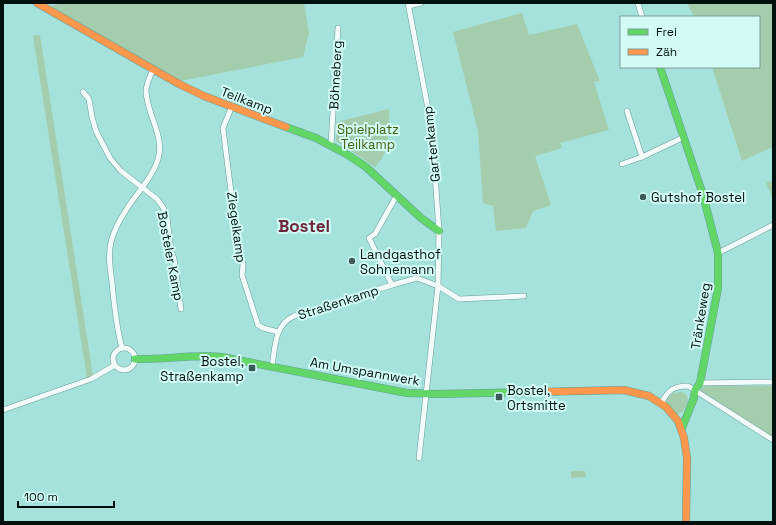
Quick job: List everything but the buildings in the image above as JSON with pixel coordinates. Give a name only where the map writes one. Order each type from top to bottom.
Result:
[{"type":"street","name":"Teilkamp","points":[[37,3],[153,70],[204,96],[331,145],[366,167],[421,218],[439,231]]},
{"type":"street","points":[[408,4],[422,3]]},
{"type":"street","points":[[638,3],[642,16]]},
{"type":"street","name":"Gartenkamp","points":[[408,4],[432,130],[439,231],[438,286],[419,458]]},
{"type":"street","name":"Böhneberg","points":[[331,145],[338,28]]},
{"type":"street","name":"Tränkeweg","points":[[660,68],[684,137],[718,253],[718,288],[700,383],[694,390],[694,398],[682,428]]},
{"type":"street","points":[[122,348],[116,320],[110,263],[110,247],[113,234],[120,220],[155,168],[160,152],[159,140],[146,90],[153,70]]},
{"type":"street","name":"Bosteler Kamp","points":[[83,92],[89,99],[93,124],[106,152],[118,168],[157,199],[163,207],[174,259],[181,309]]},
{"type":"street","name":"Ziegelkamp","points":[[232,106],[223,128],[237,240],[243,265],[242,275],[258,325],[278,332]]},
{"type":"street","points":[[627,111],[642,157]]},
{"type":"street","points":[[622,164],[642,157],[684,137]]},
{"type":"street","points":[[392,284],[369,238],[375,234],[397,195]]},
{"type":"street","points":[[718,253],[773,225]]},
{"type":"street","name":"Straßenkamp","points":[[278,332],[281,326],[289,318],[392,284],[417,278],[438,286]]},
{"type":"street","points":[[438,286],[459,299],[524,296]]},
{"type":"street","points":[[272,367],[278,332]]},
{"type":"street","points":[[126,347],[132,350],[135,359],[133,365],[128,369],[121,369],[115,365],[113,358],[116,351],[126,347]]},
{"type":"street","name":"Am Umspannwerk","points":[[135,359],[153,360],[186,355],[213,356],[407,393],[426,394],[624,390],[644,394],[662,402]]},
{"type":"street","points":[[3,410],[91,379],[115,365]]},
{"type":"street","points":[[700,383],[773,382]]},
{"type":"street","points":[[686,522],[686,440],[682,428],[675,416],[662,402],[665,394],[671,389],[679,386],[688,386],[773,440]]},
{"type":"green space","points":[[63,3],[304,3],[309,33],[303,57],[180,81],[48,7]]},
{"type":"green space","points":[[687,3],[773,3],[773,147],[742,161],[712,68],[760,68],[760,16],[694,16]]},
{"type":"green space","points":[[522,13],[529,35],[577,24],[600,81],[594,82],[609,130],[560,143],[562,148],[535,156],[551,205],[533,211],[526,228],[496,231],[493,206],[483,203],[478,131],[453,32]]},
{"type":"green space","points":[[40,35],[93,376],[87,378],[33,36]]},
{"type":"green space","name":"Spielplatz Teilkamp","points":[[389,109],[388,140],[384,154],[375,167],[336,141],[337,122]]},
{"type":"green space","points":[[773,180],[773,199],[766,183]]},
{"type":"green space","points":[[704,386],[773,386],[773,439],[700,391]]},
{"type":"green space","points":[[682,392],[687,395],[688,403],[682,412],[677,414],[669,409],[666,400],[673,393]]},
{"type":"green space","points":[[571,471],[585,471],[586,477],[571,478]]},
{"type":"traffic: fast","points":[[660,68],[703,195],[718,253],[718,288],[700,383],[695,390],[694,398],[682,428]]},
{"type":"traffic: fast","points":[[286,127],[316,138],[348,155],[366,167],[421,218],[439,231]]},
{"type":"traffic: fast","points":[[135,359],[200,356],[222,357],[407,393],[438,394],[536,392]]},
{"type":"traffic: slow","points":[[37,3],[179,84],[204,96],[286,127]]},
{"type":"traffic: slow","points":[[536,392],[624,390],[649,396],[666,407],[678,421],[684,438],[687,458],[686,522]]},
{"type":"place","name":"Gutshof Bostel","points":[[643,197]]},
{"type":"place","name":"Landgasthof Sohnemann","points":[[352,261]]},
{"type":"place","name":"Bostel, Straßenkamp","points":[[252,368]]},
{"type":"place","name":"Bostel, Ortsmitte","points":[[499,397]]},
{"type":"district","name":"Bostel","points":[[304,226]]}]
